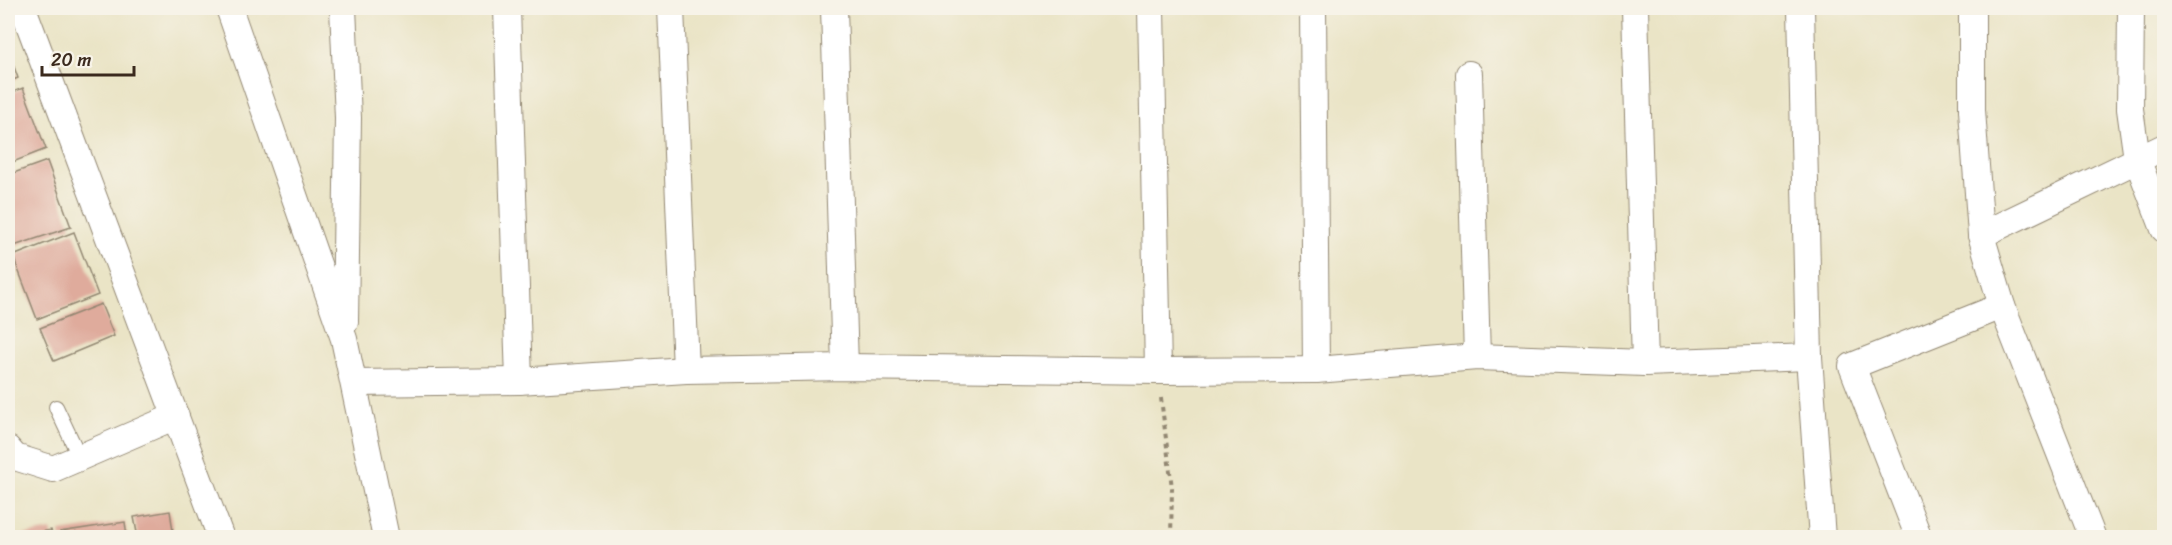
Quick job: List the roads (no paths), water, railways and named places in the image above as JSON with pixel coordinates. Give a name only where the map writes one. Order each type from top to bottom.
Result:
[{"type":"street","points":[[23,8],[221,537]]},
{"type":"street","points":[[229,8],[344,339],[386,537]]},
{"type":"street","points":[[343,8],[348,118],[344,339]]},
{"type":"street","points":[[507,8],[519,381]]},
{"type":"street","points":[[670,8],[686,370]]},
{"type":"street","points":[[834,8],[845,367]]},
{"type":"street","points":[[1151,8],[1158,371]]},
{"type":"street","points":[[1313,8],[1316,370]]},
{"type":"street","points":[[1635,8],[1645,363]]},
{"type":"street","points":[[1801,8],[1809,357],[1822,537]]},
{"type":"street","points":[[1972,8],[1972,110],[1981,235],[2002,306],[2093,537]]},
{"type":"street","points":[[2131,8],[2130,109],[2137,159],[2164,229]]},
{"type":"street","points":[[1468,74],[1477,357]]},
{"type":"street","points":[[1981,235],[2164,147]]},
{"type":"street","points":[[1919,537],[1851,366],[2002,306]]},
{"type":"street","points":[[354,383],[519,381],[686,370],[845,367],[1158,371],[1316,370],[1477,357],[1645,363],[1809,357]]},
{"type":"street","points":[[8,449],[15,457],[53,469],[177,416]]},
{"type":"lane","points":[[56,407],[80,458]]}]
